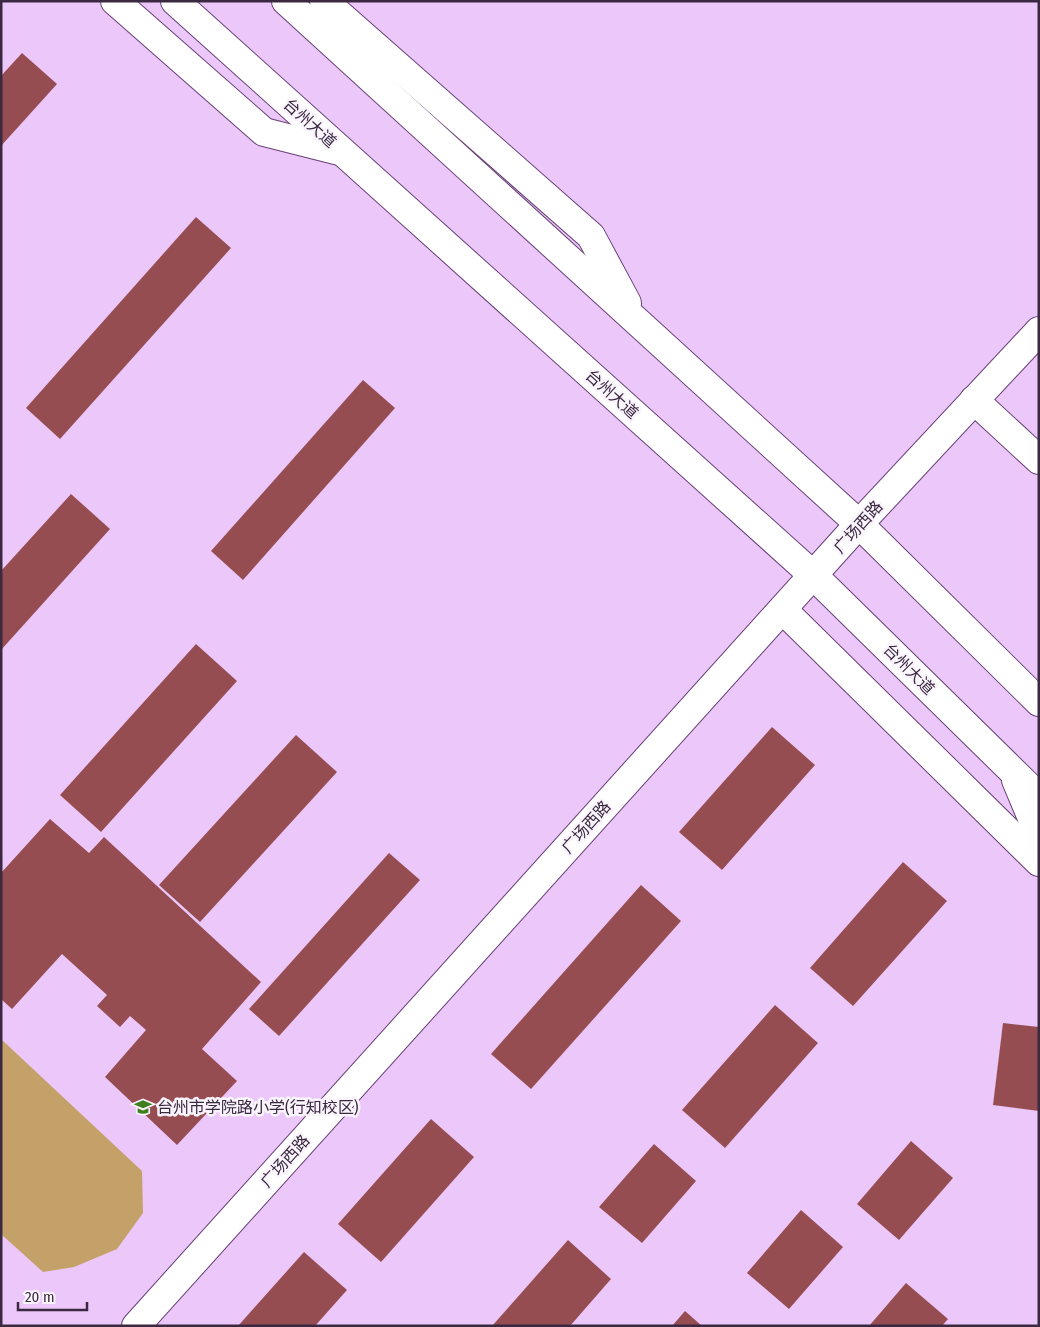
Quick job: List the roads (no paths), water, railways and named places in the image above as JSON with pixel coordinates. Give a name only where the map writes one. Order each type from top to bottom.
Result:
[{"type":"main road","points":[[115,1],[264,132],[342,151]]},
{"type":"main road","name":"台州大道","points":[[175,1],[814,576],[1039,797]]},
{"type":"main road","points":[[286,1],[860,524],[1039,702]]},
{"type":"main road","points":[[324,1],[592,236],[636,320]]},
{"type":"main road","name":"广场西路","points":[[136,1326],[860,524],[1039,331]]},
{"type":"main road","points":[[974,400],[1039,460]]},
{"type":"main road","points":[[783,610],[1039,862]]},
{"type":"main road","points":[[1013,771],[1039,835]]},
{"type":"place","name":"台州市学院路小学(行知校区)","points":[[143,1107]]}]
